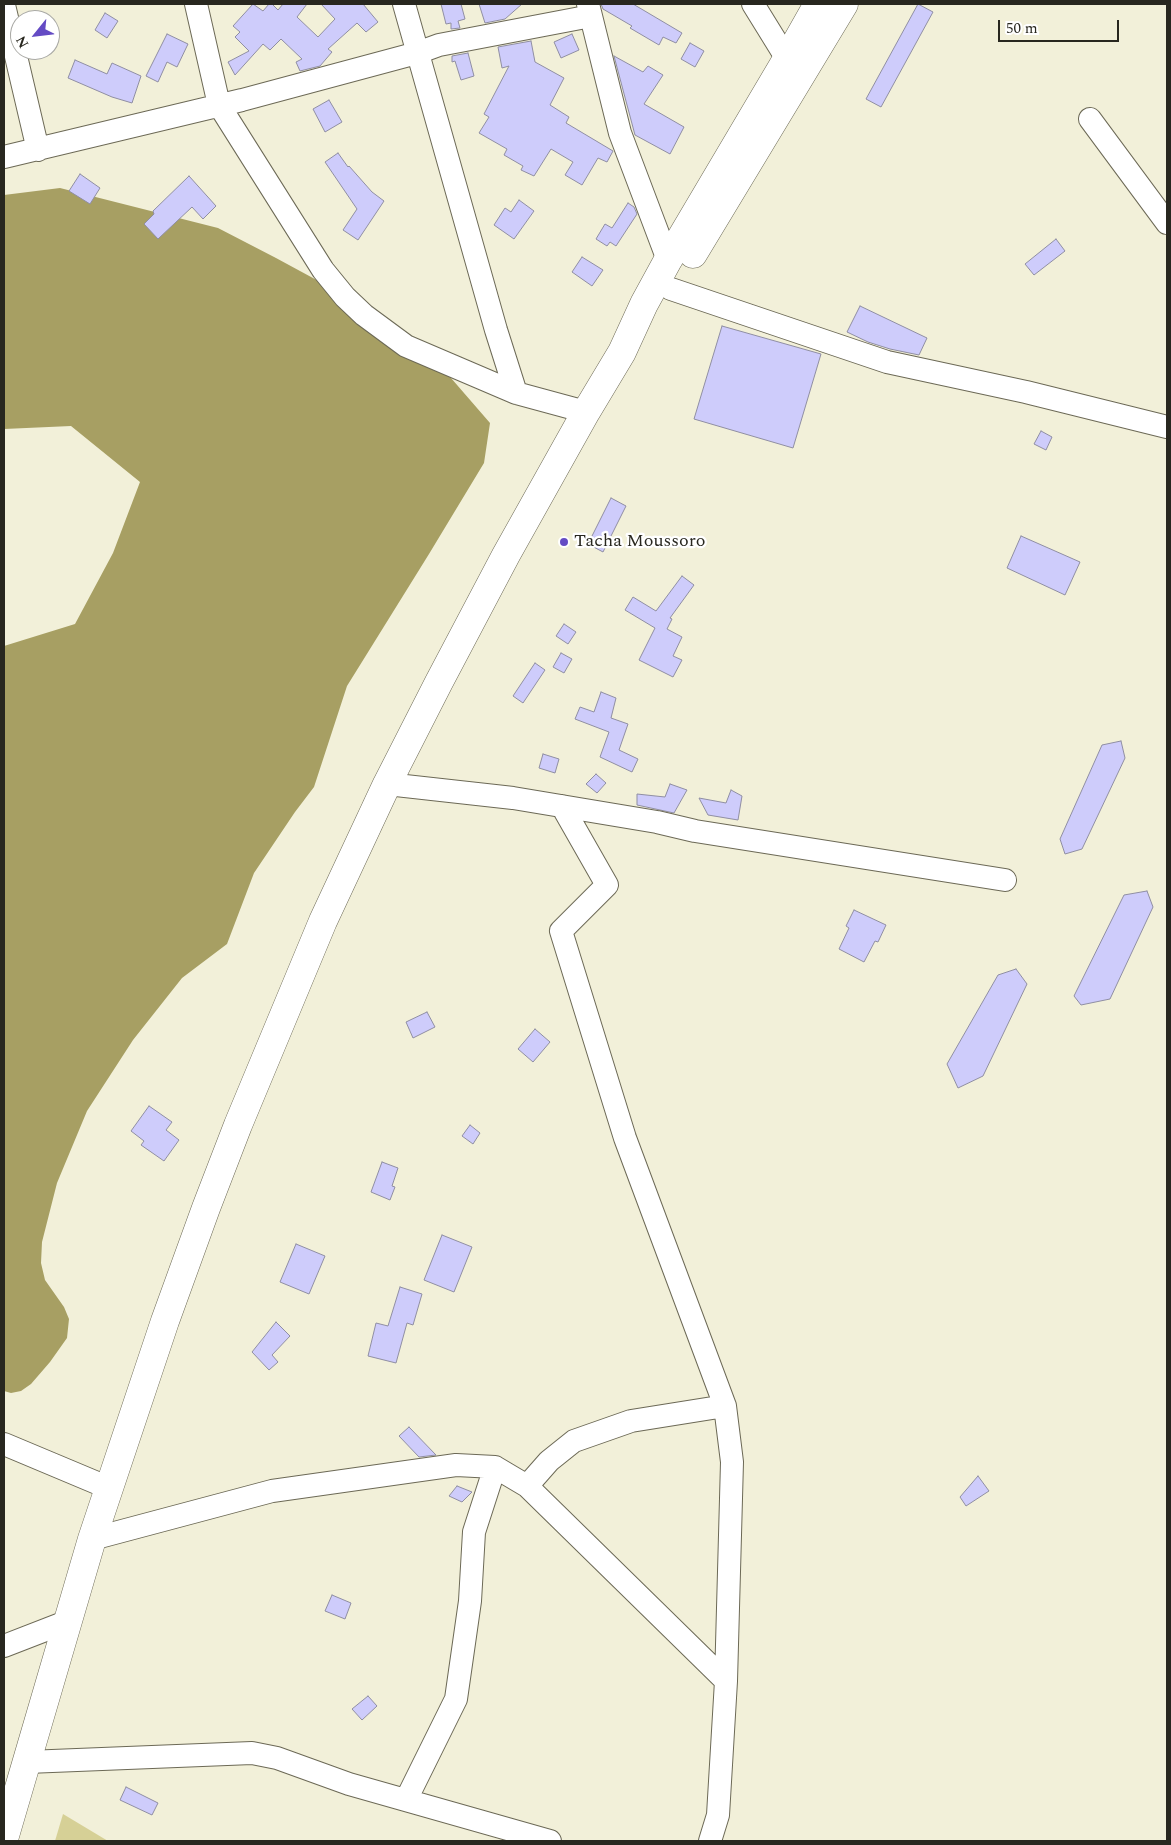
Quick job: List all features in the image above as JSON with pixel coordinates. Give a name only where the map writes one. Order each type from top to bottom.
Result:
[{"type":"highway","points":[[4,1839],[66,1622],[165,1321],[238,1125],[323,921],[387,784],[506,555],[622,352],[644,304],[668,260],[788,59],[818,4]]},
{"type":"highway","points":[[622,352],[657,312],[844,4]]},
{"type":"street","points":[[196,4],[219,105],[323,270],[345,298],[364,315],[406,346],[516,393],[586,412]]},
{"type":"street","points":[[404,4],[496,330],[516,393]]},
{"type":"street","points":[[753,4],[788,59]]},
{"type":"street","points":[[4,5],[38,150]]},
{"type":"street","points":[[4,157],[219,105],[417,53],[439,45],[589,10],[620,133],[668,260]]},
{"type":"street","points":[[1090,119],[1167,223]]},
{"type":"street","points":[[671,289],[887,362],[1026,392],[1167,427]]},
{"type":"street","points":[[387,784],[513,798],[658,822],[705,833],[1005,880]]},
{"type":"street","points":[[562,806],[607,885],[561,931],[625,1138],[725,1406],[732,1462],[726,1681],[718,1815],[710,1841]]},
{"type":"street","points":[[526,1486],[549,1461],[574,1441],[631,1421],[725,1406]]},
{"type":"street","points":[[4,1444],[109,1488]]},
{"type":"street","points":[[92,1539],[272,1490],[456,1464],[495,1467],[526,1486],[726,1681]]},
{"type":"street","points":[[406,1800],[456,1699],[470,1601],[474,1532],[495,1467]]},
{"type":"street","points":[[4,1646],[66,1622]]},
{"type":"street","points":[[27,1762],[252,1753],[277,1758],[349,1784],[550,1841]]},
{"type":"shaded area","points":[[60,188],[218,228],[324,284],[398,343],[451,378],[490,423],[484,463],[347,686],[314,787],[254,873],[227,944],[182,978],[133,1040],[87,1111],[57,1183],[42,1242],[41,1263],[45,1280],[64,1307],[69,1319],[67,1338],[31,1384],[21,1391],[11,1393],[4,1391],[4,646],[75,624],[113,553],[140,482],[71,426],[4,429],[4,195]]},
{"type":"shaded area","points":[[63,1814],[108,1841],[55,1841]]},
{"type":"building","points":[[253,4],[263,11],[269,4],[272,4],[278,10],[283,4],[307,4],[297,17],[318,37],[335,19],[321,4],[363,4],[378,22],[366,32],[357,23],[328,49],[332,52],[320,66],[300,71],[296,62],[302,59],[281,39],[270,50],[263,44],[235,75],[228,62],[249,51],[235,37],[240,32],[233,26]]},
{"type":"building","points":[[441,4],[461,4],[465,19],[458,21],[460,28],[451,29],[451,23],[446,24]]},
{"type":"building","points":[[479,4],[522,4],[505,19],[485,23]]},
{"type":"building","points":[[601,4],[633,4],[682,33],[676,43],[663,37],[659,45],[603,9]]},
{"type":"building","points":[[918,4],[933,12],[881,107],[866,99]]},
{"type":"building","points":[[105,13],[118,21],[107,38],[95,30]]},
{"type":"building","points":[[167,34],[188,44],[177,67],[167,62],[158,82],[146,76]]},
{"type":"building","points":[[572,34],[579,50],[561,58],[554,42]]},
{"type":"building","points":[[531,41],[535,62],[564,78],[550,105],[569,117],[566,123],[613,151],[607,162],[598,158],[582,185],[565,175],[573,162],[551,149],[534,176],[521,170],[523,166],[504,155],[507,149],[479,133],[489,117],[484,114],[509,66],[502,68],[498,47]]},
{"type":"building","points":[[690,43],[704,51],[695,67],[681,59]]},
{"type":"building","points":[[468,53],[474,76],[461,80],[455,61],[452,62],[452,56]]},
{"type":"building","points":[[614,56],[643,72],[648,66],[663,75],[644,104],[684,127],[670,154],[635,135]]},
{"type":"building","points":[[75,60],[107,74],[112,63],[141,76],[132,103],[112,97],[68,78]]},
{"type":"building","points":[[329,100],[342,122],[325,132],[313,109]]},
{"type":"building","points":[[338,153],[348,167],[372,192],[384,201],[358,240],[343,230],[357,209],[325,162]]},
{"type":"building","points":[[80,174],[100,188],[90,204],[69,191]]},
{"type":"building","points":[[189,176],[216,206],[203,219],[192,207],[158,239],[144,224],[154,214],[153,211]]},
{"type":"building","points":[[519,200],[534,211],[514,239],[494,225],[505,208],[511,212]]},
{"type":"building","points":[[628,203],[634,207],[637,214],[616,246],[610,242],[607,246],[596,239],[605,224],[612,228]]},
{"type":"building","points":[[1056,239],[1065,251],[1034,275],[1025,264]]},
{"type":"building","points":[[582,257],[603,270],[592,286],[572,272]]},
{"type":"building","points":[[860,306],[927,338],[919,355],[868,342],[847,332]]},
{"type":"building","points":[[722,326],[821,354],[793,448],[694,419]]},
{"type":"building","points":[[1041,431],[1052,437],[1046,450],[1034,444]]},
{"type":"building","points":[[611,498],[626,506],[603,552],[588,544]]},
{"type":"building","points":[[1021,536],[1080,562],[1065,595],[1007,568]]},
{"type":"building","points":[[682,576],[694,585],[670,618],[672,619],[667,629],[682,637],[673,656],[682,660],[673,677],[639,660],[655,628],[625,610],[633,597],[656,611]]},
{"type":"building","points":[[564,624],[576,632],[568,644],[556,636]]},
{"type":"building","points":[[561,653],[572,659],[564,673],[553,667]]},
{"type":"building","points":[[535,663],[545,670],[523,703],[513,696]]},
{"type":"building","points":[[601,692],[616,698],[611,718],[628,724],[619,750],[638,759],[632,772],[600,757],[609,732],[575,719],[580,707],[594,712]]},
{"type":"building","points":[[1121,741],[1125,758],[1082,849],[1065,854],[1060,839],[1102,745]]},
{"type":"building","points":[[543,754],[559,759],[555,773],[539,768]]},
{"type":"building","points":[[596,774],[606,783],[597,793],[586,784]]},
{"type":"building","points":[[670,784],[687,790],[674,813],[637,805],[637,794],[665,797]]},
{"type":"building","points":[[731,790],[742,796],[738,820],[708,815],[699,798],[726,803]]},
{"type":"building","points":[[1147,891],[1153,907],[1110,999],[1081,1005],[1074,996],[1124,895]]},
{"type":"building","points":[[854,910],[886,925],[878,942],[875,941],[864,962],[839,949],[849,928],[846,926]]},
{"type":"building","points":[[1016,969],[1027,984],[983,1076],[958,1088],[947,1064],[998,975]]},
{"type":"building","points":[[427,1012],[435,1027],[413,1038],[406,1022]]},
{"type":"building","points":[[535,1029],[550,1042],[533,1062],[518,1049]]},
{"type":"building","points":[[149,1106],[172,1122],[166,1130],[179,1140],[164,1161],[141,1145],[144,1141],[131,1131]]},
{"type":"building","points":[[470,1125],[480,1133],[473,1144],[462,1136]]},
{"type":"building","points":[[382,1162],[398,1168],[392,1186],[395,1187],[390,1200],[371,1192]]},
{"type":"building","points":[[442,1235],[472,1247],[454,1292],[424,1280]]},
{"type":"building","points":[[296,1244],[325,1256],[309,1294],[280,1282]]},
{"type":"building","points":[[400,1287],[422,1294],[413,1325],[407,1323],[396,1363],[368,1356],[376,1323],[388,1326]]},
{"type":"building","points":[[276,1322],[290,1336],[272,1355],[278,1362],[269,1370],[252,1352]]},
{"type":"building","points":[[409,1427],[436,1455],[419,1457],[399,1436]]},
{"type":"building","points":[[978,1476],[989,1491],[966,1506],[960,1497]]},
{"type":"building","points":[[457,1486],[472,1492],[462,1502],[449,1496]]},
{"type":"building","points":[[332,1595],[351,1603],[345,1619],[325,1611]]},
{"type":"building","points":[[368,1696],[377,1706],[362,1720],[352,1709]]},
{"type":"building","points":[[126,1787],[158,1803],[152,1815],[120,1800]]},
{"type":"place","name":"Tacha Moussoro","points":[[564,542]]}]
